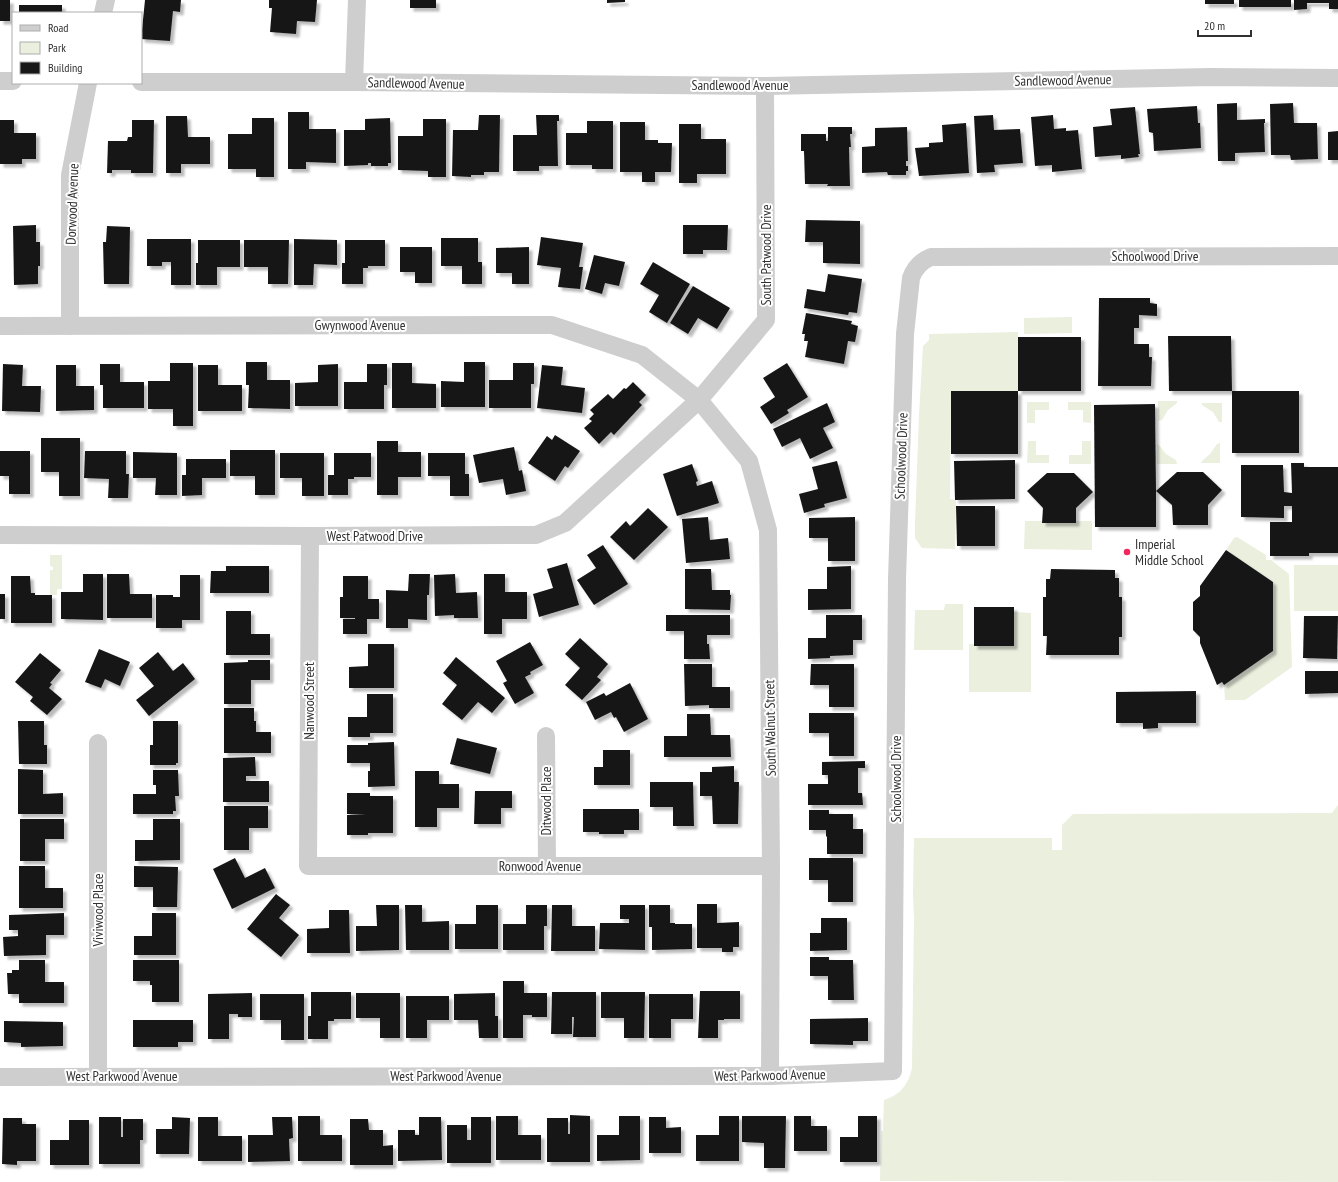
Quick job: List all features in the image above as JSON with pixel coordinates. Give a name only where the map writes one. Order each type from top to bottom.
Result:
[{"type":"street","points":[[103,12],[106,0]]},
{"type":"street","points":[[354,82],[357,0]]},
{"type":"street","name":"Sandlewood Avenue","points":[[142,82],[354,82],[765,86],[1202,77],[1338,78]]},
{"type":"street","points":[[0,81],[12,81]]},
{"type":"street","name":"Dorwood Avenue","points":[[70,326],[70,175],[88,84]]},
{"type":"street","name":"South Patwood Drive","points":[[699,400],[766,320],[765,86]]},
{"type":"street","name":"Schoolwood Drive","points":[[893,1071],[897,587],[905,334],[911,278],[913,272],[920,263],[932,257],[1338,256]]},
{"type":"street","name":"Gwynwood Avenue","points":[[0,326],[552,325],[642,355],[699,400]]},
{"type":"street","name":"West Patwood Drive","points":[[0,535],[536,535],[565,523],[699,400]]},
{"type":"street","name":"South Walnut Street","points":[[699,400],[749,461],[768,530],[771,866],[770,1076]]},
{"type":"street","name":"Nanwood Street","points":[[308,866],[310,536]]},
{"type":"street","name":"Ditwood Place","points":[[546,736],[547,866]]},
{"type":"street","name":"Viviwood Place","points":[[98,744],[98,1076]]},
{"type":"street","name":"Ronwood Avenue","points":[[308,866],[771,866]]},
{"type":"street","name":"West Parkwood Avenue","points":[[0,1077],[770,1076],[893,1071]]},
{"type":"green space","points":[[1072,317],[1072,333],[1024,334],[1024,318]]},
{"type":"green space","points":[[1018,332],[1018,391],[951,391],[950,499],[956,500],[955,549],[922,548],[915,538],[915,524],[923,346],[929,340],[929,334]]},
{"type":"green space","points":[[1158,401],[1177,401],[1177,403],[1168,410],[1162,420],[1158,421]]},
{"type":"green space","points":[[1027,402],[1049,402],[1049,410],[1035,410],[1035,423],[1027,423]]},
{"type":"green space","points":[[1068,402],[1091,402],[1091,423],[1083,422],[1083,410],[1068,410]]},
{"type":"green space","points":[[1202,403],[1222,403],[1222,422],[1219,422],[1213,412],[1202,405]]},
{"type":"green space","points":[[1028,441],[1036,441],[1036,455],[1049,455],[1049,463],[1027,463]]},
{"type":"green space","points":[[1082,441],[1091,441],[1091,464],[1069,464],[1069,455],[1082,455]]},
{"type":"green space","points":[[1220,443],[1220,463],[1201,463],[1217,444]]},
{"type":"green space","points":[[1157,444],[1166,454],[1176,460],[1177,464],[1157,464]]},
{"type":"green space","points":[[1025,521],[1042,521],[1043,523],[1076,523],[1076,521],[1092,521],[1092,550],[1024,549]]},
{"type":"green space","points":[[1237,537],[1266,555],[1266,560],[1271,560],[1289,574],[1292,667],[1245,700],[1225,700],[1224,685],[1273,651],[1273,582],[1226,550],[1234,538]]},
{"type":"green space","points":[[50,555],[62,555],[62,589],[57,589],[57,595],[50,595],[50,570],[53,570],[53,567],[50,566]]},
{"type":"green space","points":[[1294,565],[1338,565],[1338,611],[1294,611]]},
{"type":"green space","points":[[945,604],[963,604],[963,650],[914,650],[915,610],[944,610]]},
{"type":"green space","points":[[1014,612],[1031,613],[1031,692],[969,692],[969,644],[974,644]]},
{"type":"green space","points":[[1338,805],[1338,1182],[880,1181],[881,1131],[883,1131],[884,1100],[895,1095],[903,1088],[909,1079],[912,1068],[914,838],[1052,838],[1052,850],[1062,850],[1062,825],[1073,814],[1332,813]]},
{"type":"building","points":[[0,0],[10,0],[10,21],[0,21]]},
{"type":"building","points":[[145,0],[181,0],[180,12],[173,11],[170,41],[142,39]]},
{"type":"building","points":[[269,0],[317,0],[315,22],[297,21],[296,34],[270,32],[272,8],[269,8]]},
{"type":"building","points":[[410,0],[436,0],[436,8],[410,8]]},
{"type":"building","points":[[607,0],[625,0],[625,2],[607,3]]},
{"type":"building","points":[[1205,0],[1234,0],[1234,4],[1205,4]]},
{"type":"building","points":[[1239,0],[1291,0],[1291,7],[1239,7]]},
{"type":"building","points":[[1294,0],[1338,0],[1338,9],[1329,9],[1329,3],[1307,3],[1307,9],[1294,10]]},
{"type":"building","points":[[19,5],[62,5],[62,12],[19,12]]},
{"type":"building","points":[[1237,103],[1237,120],[1265,119],[1265,152],[1235,153],[1235,161],[1218,161],[1217,104]]},
{"type":"building","points":[[1293,103],[1294,123],[1317,123],[1318,159],[1291,160],[1290,155],[1271,155],[1270,104]]},
{"type":"building","points":[[1197,106],[1198,123],[1200,123],[1201,148],[1154,151],[1153,133],[1149,132],[1147,109]]},
{"type":"building","points":[[1135,107],[1140,154],[1138,154],[1139,157],[1121,159],[1121,155],[1095,157],[1093,127],[1112,125],[1110,109]]},
{"type":"building","points":[[288,112],[309,112],[309,129],[336,129],[336,163],[306,162],[306,169],[288,169]]},
{"type":"building","points":[[479,115],[500,115],[499,172],[484,172],[484,175],[471,175],[471,177],[452,176],[453,130],[478,130]]},
{"type":"building","points":[[536,115],[559,115],[559,121],[557,121],[558,166],[539,166],[539,171],[513,171],[513,135],[537,135]]},
{"type":"building","points":[[993,115],[994,130],[1020,129],[1023,163],[994,165],[995,172],[977,173],[974,116]]},
{"type":"building","points":[[1053,115],[1054,129],[1066,128],[1066,131],[1078,130],[1082,169],[1052,172],[1052,165],[1035,166],[1031,117]]},
{"type":"building","points":[[166,116],[187,116],[188,137],[210,137],[210,164],[181,164],[181,173],[166,173]]},
{"type":"building","points":[[252,118],[274,118],[274,177],[256,177],[256,169],[228,169],[228,134],[252,134]]},
{"type":"building","points":[[390,118],[391,163],[388,163],[388,166],[371,166],[371,163],[368,163],[368,165],[344,166],[344,130],[365,130],[365,119]]},
{"type":"building","points":[[423,119],[446,119],[446,177],[428,177],[428,171],[398,170],[398,136],[423,136]]},
{"type":"building","points":[[0,120],[14,120],[14,133],[36,133],[36,159],[22,159],[22,164],[0,164]]},
{"type":"building","points":[[132,120],[154,120],[153,173],[131,173],[131,170],[112,170],[112,173],[107,173],[108,141],[127,141],[128,137],[132,137]]},
{"type":"building","points":[[587,121],[613,121],[613,169],[592,169],[592,165],[566,165],[566,133],[587,133]]},
{"type":"building","points":[[620,122],[645,122],[645,140],[658,140],[658,143],[672,143],[671,172],[655,172],[655,182],[642,182],[642,172],[620,172]]},
{"type":"building","points":[[966,123],[969,173],[919,176],[915,148],[929,147],[929,143],[943,142],[942,125]]},
{"type":"building","points":[[679,124],[701,124],[701,139],[726,139],[726,174],[697,174],[697,183],[679,183]]},
{"type":"building","points":[[828,127],[852,127],[852,134],[850,134],[851,147],[849,147],[850,186],[805,184],[804,151],[801,151],[801,134],[826,134],[826,141],[828,141]]},
{"type":"building","points":[[907,127],[908,161],[906,161],[906,166],[908,166],[908,171],[906,171],[906,175],[888,175],[887,172],[862,173],[862,147],[875,146],[875,128]]},
{"type":"building","points":[[1338,131],[1338,160],[1328,160],[1328,132]]},
{"type":"building","points":[[806,220],[860,221],[860,264],[823,263],[823,242],[805,242]]},
{"type":"building","points":[[36,225],[36,242],[40,242],[38,284],[14,285],[13,226]]},
{"type":"building","points":[[683,225],[728,225],[727,250],[703,250],[703,254],[683,254]]},
{"type":"building","points":[[107,226],[130,227],[129,284],[104,284],[103,242],[106,242]]},
{"type":"building","points":[[541,237],[583,243],[579,267],[583,267],[580,289],[558,287],[561,268],[537,265]]},
{"type":"building","points":[[441,238],[478,238],[478,262],[482,262],[482,284],[462,284],[462,266],[441,266]]},
{"type":"building","points":[[147,239],[191,239],[191,285],[171,285],[171,262],[162,262],[162,266],[147,266]]},
{"type":"building","points":[[294,239],[337,240],[337,265],[314,264],[313,285],[294,285]]},
{"type":"building","points":[[198,240],[240,240],[240,267],[217,267],[217,285],[196,285]]},
{"type":"building","points":[[244,240],[289,240],[288,284],[268,284],[268,267],[244,267]]},
{"type":"building","points":[[345,240],[385,240],[385,266],[368,266],[368,268],[363,268],[363,284],[342,284],[342,263],[345,263]]},
{"type":"building","points":[[400,247],[432,247],[432,283],[415,283],[415,272],[400,272]]},
{"type":"building","points":[[529,247],[529,284],[512,284],[512,273],[496,273],[496,248]]},
{"type":"building","points":[[594,255],[625,262],[619,286],[605,283],[602,294],[585,289]]},
{"type":"building","points":[[653,262],[690,284],[667,323],[649,312],[659,295],[640,284]]},
{"type":"building","points":[[828,274],[862,279],[857,313],[849,312],[848,315],[804,308],[807,289],[825,292]]},
{"type":"building","points":[[693,286],[730,308],[717,329],[698,318],[688,334],[670,323]]},
{"type":"building","points":[[1099,298],[1150,298],[1150,303],[1157,304],[1157,316],[1139,315],[1139,328],[1134,328],[1134,344],[1149,344],[1149,357],[1152,357],[1151,386],[1098,386]]},
{"type":"building","points":[[806,313],[852,321],[851,324],[858,326],[855,342],[848,341],[844,364],[805,357],[808,341],[804,341],[805,334],[802,334]]},
{"type":"building","points":[[1168,336],[1231,336],[1232,391],[1169,391]]},
{"type":"building","points":[[1018,337],[1081,337],[1081,391],[1018,391]]},
{"type":"building","points":[[246,362],[267,362],[267,380],[290,380],[290,409],[248,408],[249,385],[246,385]]},
{"type":"building","points":[[464,362],[485,362],[485,407],[441,407],[441,381],[464,382]]},
{"type":"building","points":[[170,363],[193,363],[193,426],[173,426],[173,409],[148,409],[148,381],[170,381]]},
{"type":"building","points":[[392,363],[412,363],[412,383],[436,384],[436,408],[392,408]]},
{"type":"building","points":[[513,363],[534,363],[534,384],[531,384],[531,408],[489,408],[489,380],[513,380]]},
{"type":"building","points":[[787,363],[808,397],[787,410],[789,413],[771,424],[760,407],[775,397],[763,378]]},
{"type":"building","points":[[3,364],[23,365],[22,386],[41,386],[40,412],[2,411]]},
{"type":"building","points":[[100,364],[120,364],[120,382],[144,382],[144,408],[103,408],[103,385],[100,385]]},
{"type":"building","points":[[338,364],[338,406],[295,406],[295,383],[318,382],[318,365]]},
{"type":"building","points":[[367,364],[387,364],[387,385],[384,385],[384,409],[344,409],[344,382],[367,382]]},
{"type":"building","points":[[56,365],[76,365],[76,386],[94,386],[94,410],[56,411]]},
{"type":"building","points":[[198,365],[218,365],[218,385],[242,385],[242,411],[198,411]]},
{"type":"building","points":[[542,365],[563,367],[561,385],[585,388],[582,413],[537,408]]},
{"type":"building","points":[[633,382],[646,395],[639,402],[642,405],[614,435],[611,432],[599,444],[584,428],[592,421],[589,419],[594,414],[590,410],[608,394],[613,399],[624,388],[626,389]]},
{"type":"building","points":[[951,391],[1018,391],[1018,454],[951,454]]},
{"type":"building","points":[[1232,391],[1299,391],[1299,453],[1232,453]]},
{"type":"building","points":[[827,403],[835,422],[823,428],[833,448],[810,459],[800,438],[782,447],[773,429]]},
{"type":"building","points":[[1155,404],[1156,527],[1095,527],[1094,405]]},
{"type":"building","points":[[555,435],[580,451],[568,468],[565,466],[555,481],[528,463],[547,436],[552,440]]},
{"type":"building","points":[[41,438],[80,438],[80,496],[59,496],[59,472],[41,472]]},
{"type":"building","points":[[377,441],[398,441],[398,452],[421,452],[421,477],[398,477],[398,495],[377,495]]},
{"type":"building","points":[[514,447],[519,471],[522,470],[526,491],[506,495],[503,479],[479,483],[473,455]]},
{"type":"building","points":[[230,450],[275,450],[275,495],[255,495],[255,476],[230,476]]},
{"type":"building","points":[[0,451],[30,451],[30,494],[9,494],[9,476],[0,476]]},
{"type":"building","points":[[85,451],[126,451],[126,474],[129,474],[128,498],[108,498],[109,479],[84,478]]},
{"type":"building","points":[[133,452],[177,453],[177,495],[155,495],[156,478],[133,478]]},
{"type":"building","points":[[280,453],[324,453],[324,496],[302,496],[302,478],[280,478]]},
{"type":"building","points":[[334,453],[371,453],[371,477],[354,477],[354,479],[348,479],[348,495],[328,495],[328,475],[334,475]]},
{"type":"building","points":[[428,453],[465,453],[465,474],[469,474],[469,496],[450,496],[450,476],[428,476]]},
{"type":"building","points":[[186,459],[226,459],[226,478],[202,478],[202,495],[182,496],[182,475],[186,475]]},
{"type":"building","points":[[1015,460],[1015,499],[955,500],[954,461]]},
{"type":"building","points":[[837,461],[847,498],[824,504],[825,507],[804,513],[799,494],[818,489],[812,467]]},
{"type":"building","points":[[1291,463],[1304,463],[1304,467],[1338,467],[1338,553],[1309,553],[1309,556],[1270,556],[1270,522],[1292,522],[1292,506],[1284,506],[1284,518],[1241,517],[1241,465],[1283,465],[1284,492],[1292,493]]},
{"type":"building","points":[[692,464],[698,481],[696,482],[697,486],[712,481],[719,503],[677,516],[663,474]]},
{"type":"building","points":[[1177,472],[1203,472],[1222,490],[1208,505],[1208,525],[1173,525],[1172,505],[1156,491]]},
{"type":"building","points":[[1047,473],[1074,473],[1093,492],[1076,508],[1076,523],[1042,523],[1043,508],[1027,491]]},
{"type":"building","points":[[956,506],[995,506],[995,546],[957,546]]},
{"type":"building","points":[[648,508],[668,527],[634,560],[610,537],[626,521],[630,526]]},
{"type":"building","points":[[708,517],[710,540],[728,538],[730,559],[686,563],[682,519]]},
{"type":"building","points":[[855,517],[855,561],[828,561],[828,538],[809,538],[809,518]]},
{"type":"building","points":[[603,545],[628,584],[594,605],[577,580],[596,568],[587,555]]},
{"type":"building","points":[[1226,550],[1273,582],[1273,651],[1224,685],[1222,682],[1217,685],[1200,643],[1200,637],[1193,630],[1193,602],[1200,596],[1200,586]]},
{"type":"building","points":[[567,563],[579,605],[539,617],[533,594],[553,588],[547,569]]},
{"type":"building","points":[[226,566],[269,566],[269,593],[210,593],[211,571],[226,571]]},
{"type":"building","points":[[851,566],[851,609],[808,610],[808,589],[827,589],[827,567]]},
{"type":"building","points":[[685,569],[711,569],[712,590],[730,590],[730,610],[685,609]]},
{"type":"building","points":[[1051,569],[1115,570],[1115,578],[1119,578],[1119,597],[1122,597],[1122,637],[1119,637],[1119,655],[1046,655],[1047,636],[1043,636],[1043,597],[1046,597],[1046,579],[1050,579]]},
{"type":"building","points":[[83,574],[103,574],[103,620],[61,619],[61,592],[83,592]]},
{"type":"building","points":[[107,574],[129,574],[130,594],[152,594],[152,618],[107,618]]},
{"type":"building","points":[[409,574],[430,574],[429,595],[427,595],[427,620],[408,619],[408,628],[386,628],[386,590],[408,591]]},
{"type":"building","points":[[455,574],[456,593],[477,592],[478,618],[454,618],[454,615],[435,616],[434,575]]},
{"type":"building","points":[[484,574],[505,574],[505,592],[527,592],[527,619],[502,619],[502,634],[484,634]]},
{"type":"building","points":[[180,575],[200,575],[200,620],[182,620],[182,628],[156,628],[156,595],[173,595],[173,597],[180,597]]},
{"type":"building","points":[[11,576],[30,576],[31,593],[35,593],[35,595],[52,595],[52,623],[11,623]]},
{"type":"building","points":[[343,576],[368,576],[368,599],[379,599],[379,619],[367,619],[367,634],[343,634],[343,619],[355,618],[340,618],[340,597],[343,597]]},
{"type":"building","points":[[0,594],[5,594],[5,619],[0,619]]},
{"type":"building","points":[[974,607],[1014,607],[1014,646],[974,646]]},
{"type":"building","points":[[226,611],[251,611],[251,634],[270,634],[270,655],[226,655]]},
{"type":"building","points":[[666,615],[730,615],[730,635],[707,635],[710,659],[684,659],[684,631],[666,631]]},
{"type":"building","points":[[826,615],[862,615],[862,640],[853,640],[853,655],[808,659],[808,638],[826,638]]},
{"type":"building","points":[[1304,616],[1338,616],[1337,659],[1303,658]]},
{"type":"building","points":[[580,638],[608,664],[597,677],[601,680],[582,700],[565,685],[580,668],[565,654]]},
{"type":"building","points":[[530,642],[543,665],[530,672],[531,674],[525,677],[534,693],[515,704],[503,683],[507,681],[496,661]]},
{"type":"building","points":[[368,644],[394,644],[394,688],[349,688],[349,667],[368,666]]},
{"type":"building","points":[[99,649],[130,662],[120,686],[105,679],[101,688],[85,682]]},
{"type":"building","points":[[158,652],[173,671],[183,663],[195,679],[149,716],[136,700],[154,686],[139,668]]},
{"type":"building","points":[[40,653],[61,670],[50,683],[52,684],[49,688],[62,699],[47,715],[30,701],[33,697],[15,682]]},
{"type":"building","points":[[456,657],[505,698],[492,713],[478,702],[462,720],[442,704],[457,685],[443,673]]},
{"type":"building","points":[[248,660],[270,660],[270,680],[251,680],[251,704],[224,704],[224,663],[248,662]]},
{"type":"building","points":[[684,664],[712,664],[712,687],[730,687],[730,708],[709,708],[709,705],[685,706]]},
{"type":"building","points":[[811,664],[854,664],[854,707],[829,707],[829,685],[810,685]]},
{"type":"building","points":[[1305,671],[1338,671],[1338,693],[1305,694]]},
{"type":"building","points":[[630,683],[648,719],[624,732],[616,717],[614,718],[611,712],[595,720],[586,702],[604,693],[606,696]]},
{"type":"building","points":[[1196,691],[1196,723],[1158,723],[1158,728],[1143,729],[1143,723],[1116,723],[1116,692]]},
{"type":"building","points":[[367,694],[393,694],[393,733],[370,733],[370,737],[348,737],[348,717],[367,717]]},
{"type":"building","points":[[224,708],[254,708],[256,732],[271,732],[271,753],[224,753]]},
{"type":"building","points":[[809,713],[854,713],[854,756],[829,756],[829,733],[809,733]]},
{"type":"building","points":[[687,714],[710,714],[711,735],[730,735],[731,757],[664,757],[664,736],[687,736]]},
{"type":"building","points":[[18,721],[44,721],[44,745],[47,745],[47,764],[19,764]]},
{"type":"building","points":[[153,721],[178,721],[178,763],[176,763],[176,765],[150,765],[150,745],[153,745]]},
{"type":"building","points":[[457,738],[497,748],[490,774],[450,764]]},
{"type":"building","points":[[394,742],[395,786],[368,787],[368,771],[370,771],[370,763],[347,763],[347,745],[368,745],[368,743]]},
{"type":"building","points":[[603,750],[630,750],[630,785],[594,785],[594,767],[603,767]]},
{"type":"building","points":[[255,757],[256,776],[246,776],[246,781],[269,781],[269,802],[223,802],[223,758]]},
{"type":"building","points":[[865,761],[865,768],[858,768],[858,793],[862,793],[863,805],[808,805],[808,784],[828,784],[828,775],[822,775],[822,762]]},
{"type":"building","points":[[734,766],[734,782],[739,782],[738,824],[713,824],[712,796],[700,796],[700,772],[712,772],[712,767]]},
{"type":"building","points":[[18,769],[43,770],[43,794],[63,793],[63,814],[18,814]]},
{"type":"building","points":[[153,770],[178,770],[179,796],[175,796],[176,811],[173,811],[173,814],[133,814],[133,794],[156,794],[156,785],[153,785]]},
{"type":"building","points":[[415,771],[439,771],[439,784],[459,784],[459,808],[437,808],[437,827],[415,827]]},
{"type":"building","points":[[650,782],[693,782],[694,826],[673,826],[673,807],[650,807]]},
{"type":"building","points":[[475,791],[512,791],[512,808],[501,808],[501,824],[474,824]]},
{"type":"building","points":[[347,793],[370,793],[370,796],[393,796],[393,833],[347,835],[347,815],[366,814],[347,814]]},
{"type":"building","points":[[224,806],[268,806],[268,828],[249,828],[249,850],[224,850]]},
{"type":"building","points":[[583,809],[639,809],[639,830],[624,830],[624,834],[599,834],[599,832],[583,832]]},
{"type":"building","points":[[809,810],[829,810],[829,814],[853,814],[853,829],[863,829],[863,854],[827,854],[826,830],[809,830]]},
{"type":"building","points":[[20,819],[64,819],[64,839],[45,839],[45,861],[20,861]]},
{"type":"building","points":[[153,819],[180,819],[180,860],[135,861],[135,840],[153,840]]},
{"type":"building","points":[[235,858],[245,878],[265,868],[275,888],[232,909],[213,869]]},
{"type":"building","points":[[809,858],[853,858],[853,902],[828,902],[828,880],[809,880]]},
{"type":"building","points":[[19,866],[45,866],[45,888],[63,888],[63,908],[19,908]]},
{"type":"building","points":[[134,866],[178,867],[177,907],[153,907],[153,887],[134,887]]},
{"type":"building","points":[[276,894],[290,905],[279,918],[299,935],[281,957],[247,929]]},
{"type":"building","points":[[697,904],[717,904],[717,923],[739,922],[739,947],[733,947],[733,952],[722,952],[722,948],[697,948]]},
{"type":"building","points":[[376,905],[399,905],[399,950],[356,951],[356,926],[377,926]]},
{"type":"building","points":[[405,905],[422,905],[422,922],[449,921],[449,950],[406,950]]},
{"type":"building","points":[[476,905],[498,905],[498,949],[455,949],[455,924],[476,924]]},
{"type":"building","points":[[526,905],[547,905],[547,926],[544,926],[544,950],[503,950],[503,924],[526,924]]},
{"type":"building","points":[[552,905],[572,905],[572,926],[595,926],[595,951],[551,951]]},
{"type":"building","points":[[620,905],[645,905],[645,950],[599,949],[600,923],[629,923],[629,919],[620,919]]},
{"type":"building","points":[[649,905],[670,905],[670,923],[692,924],[692,949],[652,950],[652,927],[649,927]]},
{"type":"building","points":[[329,910],[349,910],[350,953],[307,953],[307,929],[329,928]]},
{"type":"building","points":[[64,913],[64,935],[46,935],[46,955],[4,956],[3,937],[18,936],[18,930],[9,930],[9,915]]},
{"type":"building","points":[[152,913],[176,913],[176,955],[134,955],[134,936],[152,936]]},
{"type":"building","points":[[821,918],[847,918],[847,950],[810,951],[810,933],[821,933]]},
{"type":"building","points":[[810,957],[829,957],[829,960],[853,960],[854,1000],[828,1000],[828,976],[810,976]]},
{"type":"building","points":[[19,960],[45,960],[45,982],[64,982],[64,1003],[19,1003],[19,994],[8,994],[7,973],[12,973],[12,970],[19,970]]},
{"type":"building","points":[[133,960],[179,960],[179,1002],[152,1002],[152,985],[150,985],[150,981],[133,981]]},
{"type":"building","points":[[503,981],[524,981],[524,993],[547,993],[547,1017],[532,1017],[532,1015],[523,1015],[523,1038],[503,1038]]},
{"type":"building","points":[[700,991],[740,991],[740,1019],[718,1020],[718,1038],[698,1038]]},
{"type":"building","points":[[311,992],[351,992],[351,1019],[334,1019],[334,1021],[328,1021],[328,1039],[308,1039],[308,1016],[311,1016]]},
{"type":"building","points":[[552,992],[596,992],[596,1037],[573,1037],[574,1017],[572,1017],[572,1034],[551,1034]]},
{"type":"building","points":[[601,992],[645,992],[644,1038],[624,1038],[624,1018],[601,1018]]},
{"type":"building","points":[[252,993],[252,1017],[238,1017],[238,1014],[229,1014],[229,1039],[208,1039],[208,994]]},
{"type":"building","points":[[356,993],[400,993],[400,1038],[380,1038],[380,1018],[356,1018]]},
{"type":"building","points":[[495,993],[495,1016],[498,1016],[498,1038],[479,1038],[478,1020],[454,1020],[454,994]]},
{"type":"building","points":[[260,994],[304,994],[304,1040],[281,1040],[281,1020],[260,1020]]},
{"type":"building","points":[[649,994],[693,994],[693,1019],[671,1019],[671,1038],[649,1038]]},
{"type":"building","points":[[406,996],[449,996],[449,1020],[427,1020],[427,1038],[406,1038]]},
{"type":"building","points":[[868,1018],[868,1041],[853,1041],[853,1045],[810,1044],[810,1019]]},
{"type":"building","points":[[133,1020],[193,1020],[193,1042],[178,1042],[178,1047],[133,1047]]},
{"type":"building","points":[[4,1021],[63,1022],[63,1046],[21,1047],[21,1043],[4,1042]]},
{"type":"building","points":[[570,1115],[590,1116],[590,1162],[547,1162],[547,1118],[568,1118],[568,1134],[570,1134]]},
{"type":"building","points":[[298,1116],[320,1116],[320,1135],[342,1135],[342,1161],[298,1161]]},
{"type":"building","points":[[496,1116],[518,1116],[518,1135],[541,1135],[541,1160],[496,1160]]},
{"type":"building","points":[[619,1116],[640,1116],[640,1160],[597,1161],[597,1135],[619,1135]]},
{"type":"building","points":[[719,1116],[739,1116],[739,1161],[696,1161],[696,1135],[719,1135]]},
{"type":"building","points":[[742,1116],[786,1116],[785,1168],[764,1168],[764,1143],[742,1142]]},
{"type":"building","points":[[794,1116],[811,1116],[811,1126],[827,1126],[827,1151],[794,1151]]},
{"type":"building","points":[[858,1116],[877,1116],[877,1162],[840,1162],[840,1137],[858,1137]]},
{"type":"building","points":[[99,1117],[121,1117],[121,1137],[123,1137],[123,1119],[143,1119],[143,1140],[140,1140],[140,1164],[99,1164]]},
{"type":"building","points":[[172,1117],[190,1118],[189,1154],[156,1154],[156,1129],[172,1129]]},
{"type":"building","points":[[198,1117],[218,1117],[218,1136],[242,1136],[242,1161],[198,1161]]},
{"type":"building","points":[[272,1117],[292,1117],[293,1138],[289,1139],[290,1161],[248,1162],[248,1135],[273,1135]]},
{"type":"building","points":[[419,1117],[441,1117],[442,1160],[398,1161],[398,1130],[415,1130],[415,1135],[419,1135]]},
{"type":"building","points":[[471,1117],[491,1117],[491,1163],[447,1163],[447,1125],[467,1125],[467,1140],[471,1140]]},
{"type":"building","points":[[649,1117],[666,1117],[666,1128],[681,1127],[681,1153],[649,1153]]},
{"type":"building","points":[[3,1118],[22,1118],[22,1124],[36,1124],[36,1161],[17,1161],[17,1165],[2,1164]]},
{"type":"building","points":[[350,1119],[368,1119],[369,1130],[383,1130],[383,1146],[393,1145],[393,1165],[350,1165]]},
{"type":"building","points":[[69,1120],[89,1120],[89,1165],[50,1165],[50,1140],[69,1140]]},
{"type":"place","name":"Imperial Middle School","points":[[1127,552]]}]
